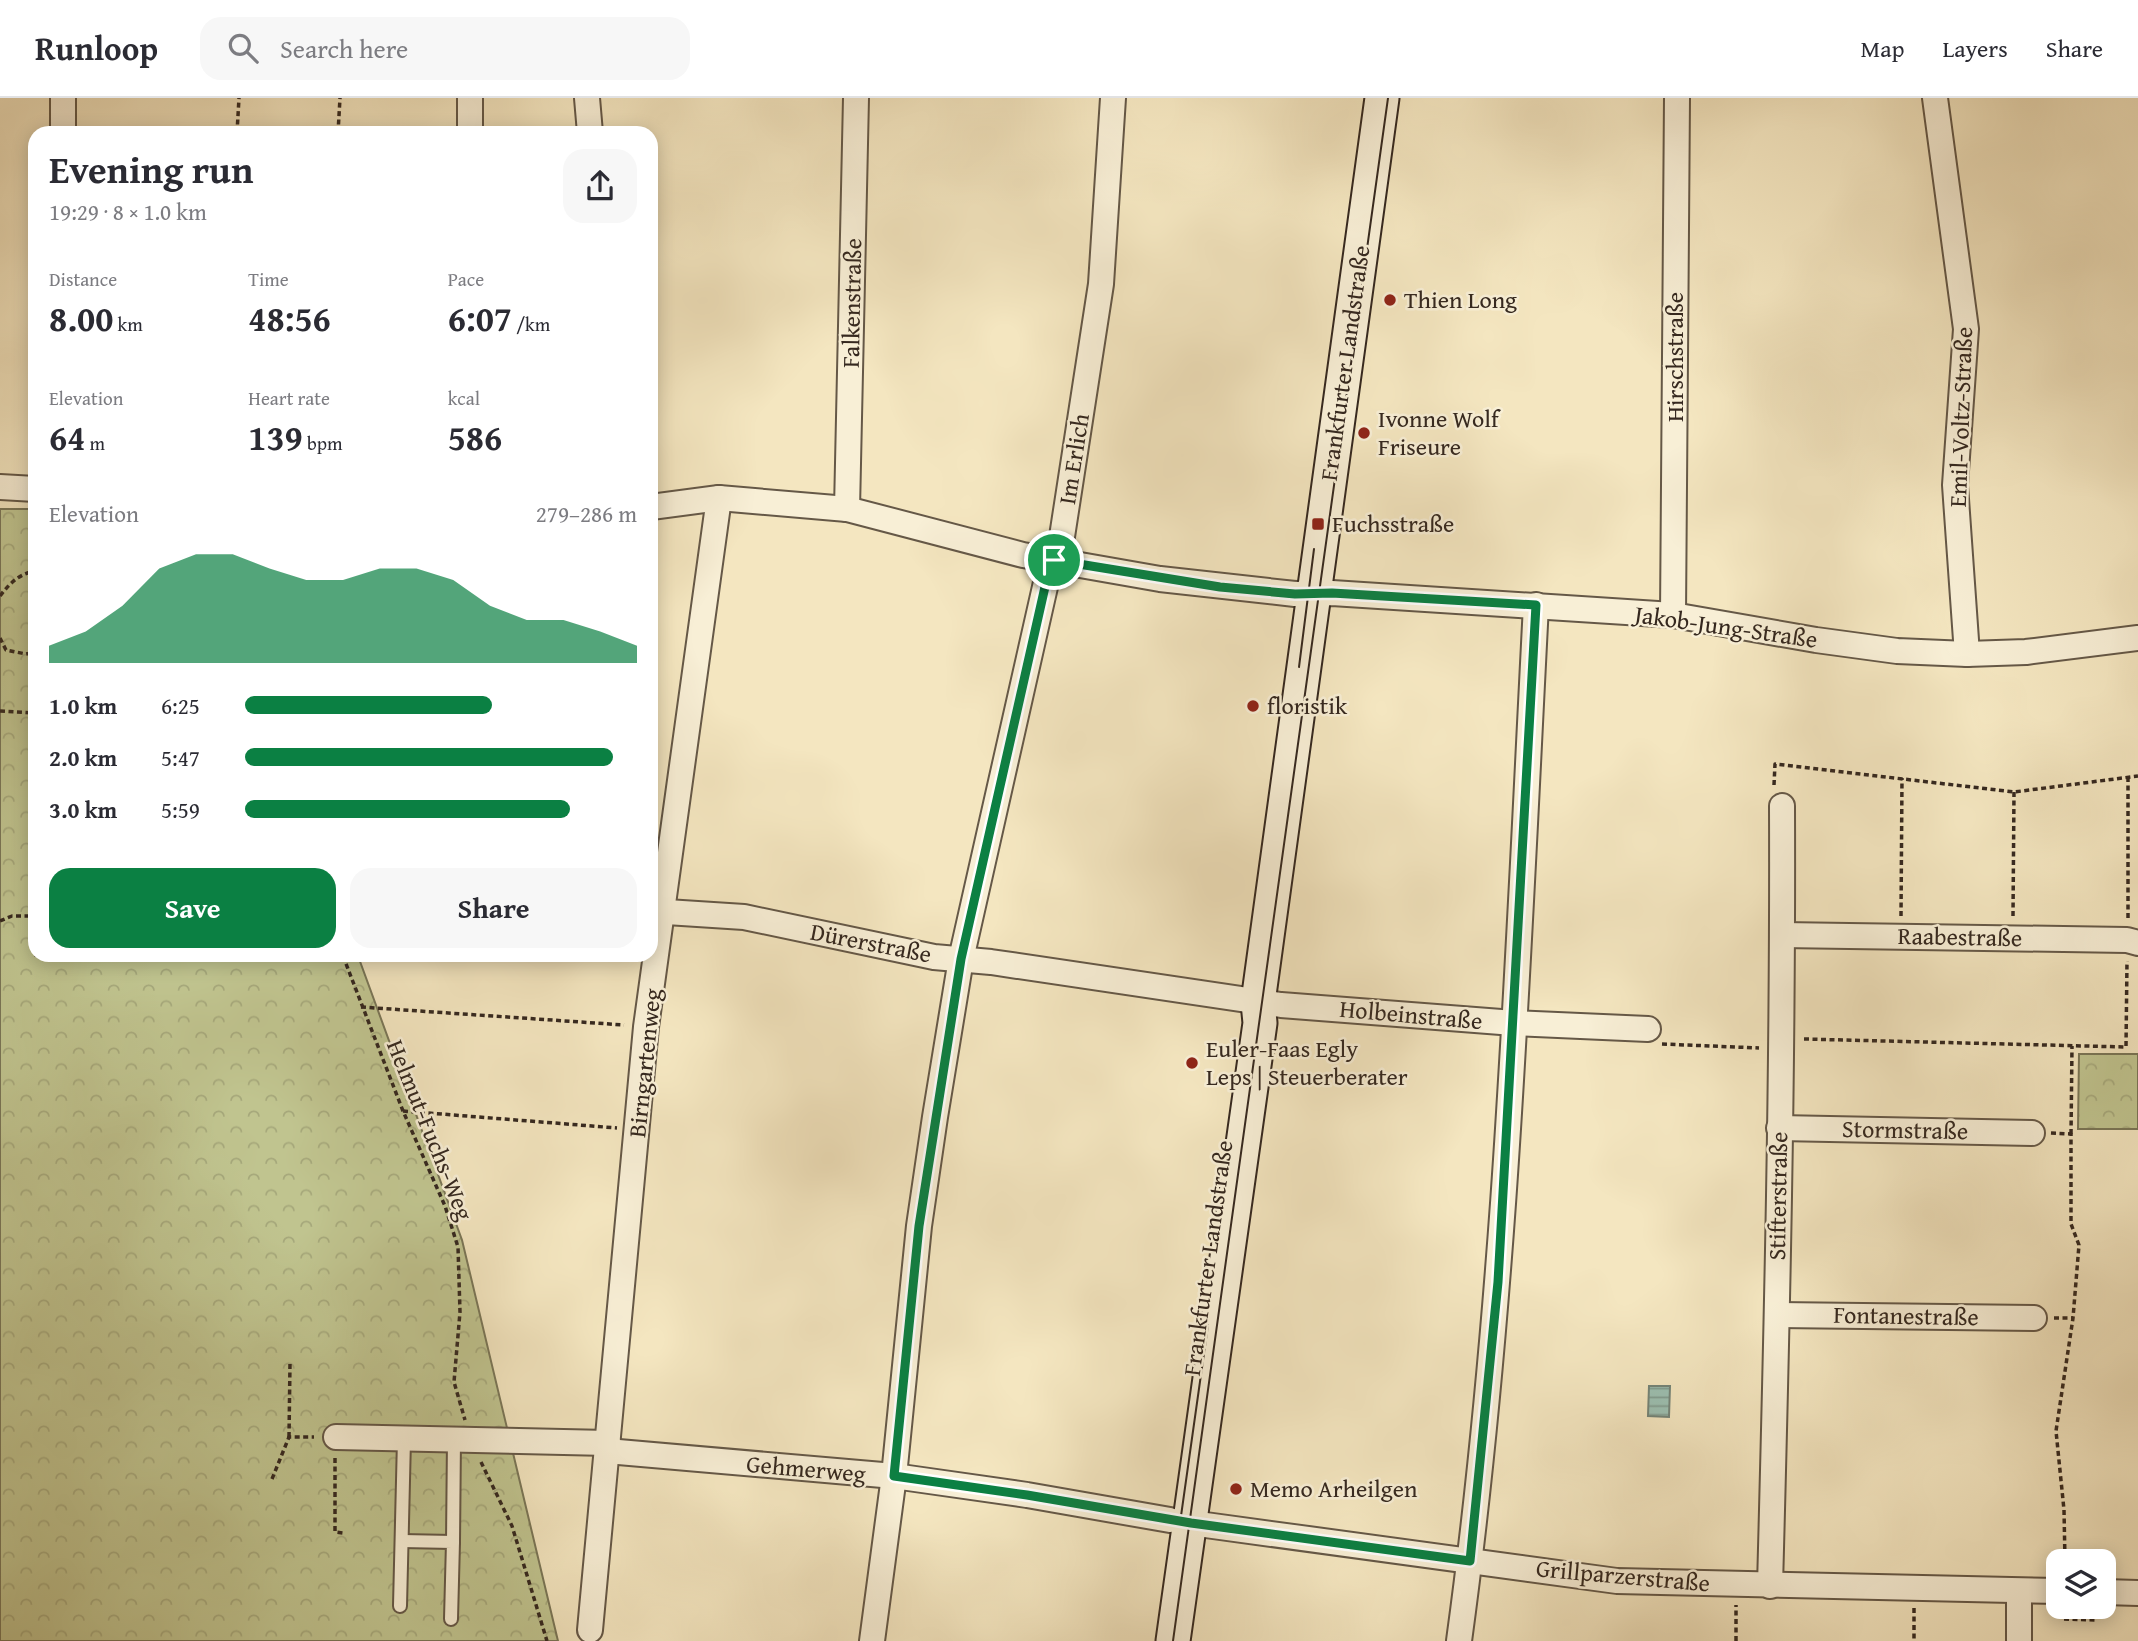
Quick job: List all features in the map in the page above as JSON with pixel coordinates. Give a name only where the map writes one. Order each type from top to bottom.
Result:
[{"type":"street","points":[[63,98],[63,126]]},
{"type":"street","points":[[470,98],[470,126]]},
{"type":"street","points":[[587,98],[589,126]]},
{"type":"street","name":"Falkenstraße","points":[[847,509],[856,98]]},
{"type":"street","name":"Im Erlich","points":[[872,1641],[894,1476],[919,1226],[961,959],[1047,578],[1060,543],[1101,284],[1113,98]]},
{"type":"street","name":"Frankfurter Landstraße","points":[[1152,1641],[1181,1522],[1260,1023],[1258,1002],[1382,98]]},
{"type":"street","name":"Hirschstraße","points":[[1673,615],[1677,98]]},
{"type":"street","name":"Emil-Voltz-Straße","points":[[1935,98],[1966,329],[1955,485],[1967,654]]},
{"type":"street","points":[[0,487],[28,489]]},
{"type":"street","points":[[658,506],[719,498],[847,509],[1023,555],[1220,587],[1313,594]]},
{"type":"street","name":"Birngartenweg","points":[[658,905],[719,498]]},
{"type":"street","name":"Jakob-Jung-Straße","points":[[1313,594],[1673,615],[1897,651],[1967,654],[2026,652],[2138,638]]},
{"type":"street","points":[[1459,1641],[1470,1561],[1498,1282],[1536,605]]},
{"type":"street","name":"Stifterstraße","points":[[1770,1586],[1777,1315],[1782,806]]},
{"type":"street","name":"Dürerstraße","points":[[658,912],[744,917],[934,957],[1258,1002]]},
{"type":"street","name":"Raabestraße","points":[[1782,935],[2013,937],[2133,942]]},
{"type":"street","name":"Birngartenweg","points":[[590,1636],[652,962]]},
{"type":"street","name":"Holbeinstraße","points":[[1258,1002],[1514,1023],[1648,1029]]},
{"type":"street","name":"Stormstraße","points":[[1779,1128],[2032,1133]]},
{"type":"street","name":"Fontanestraße","points":[[1777,1315],[2034,1318]]},
{"type":"street","name":"Gehmerweg","points":[[336,1437],[462,1439],[607,1447],[894,1476],[1027,1495],[1181,1522]]},
{"type":"street","name":"Frankfurter Landstraße","points":[[1173,1641],[1181,1522]]},
{"type":"street","name":"Grillparzerstraße","points":[[1181,1522],[1617,1581],[2046,1591]]},
{"type":"street","points":[[2019,1591],[2019,1641]]},
{"type":"street","points":[[2116,1592],[2138,1593]]},
{"type":"lane","points":[[400,1606],[404,1439]]},
{"type":"lane","points":[[451,1619],[453,1542],[462,1439]]},
{"type":"lane","points":[[402,1541],[453,1542]]},
{"type":"path","points":[[237,126],[239,98]]},
{"type":"path","points":[[338,126],[340,98]]},
{"type":"path","points":[[0,596],[9,583],[28,572]]},
{"type":"path","points":[[0,638],[6,650],[28,654]]},
{"type":"path","points":[[0,711],[28,713]]},
{"type":"path","points":[[1782,806],[1774,796],[1774,765],[2014,792],[2138,776]]},
{"type":"path","points":[[1648,1029],[1650,1038],[1656,1044],[2126,1047],[2133,942],[2128,777]]},
{"type":"path","points":[[1901,936],[1902,778]]},
{"type":"path","points":[[2013,937],[2014,792]]},
{"type":"path","points":[[0,922],[12,915],[28,916]]},
{"type":"path","name":"Helmut-Fuchs-Weg","points":[[345,962],[403,1111],[445,1206],[458,1247],[460,1312],[454,1382],[462,1439],[512,1526],[547,1641]]},
{"type":"path","points":[[361,1007],[646,1027]]},
{"type":"path","points":[[2065,1549],[2064,1510],[2056,1431],[2073,1318],[2079,1245],[2071,1224],[2072,1046]]},
{"type":"path","points":[[403,1111],[637,1130]]},
{"type":"path","points":[[2032,1133],[2071,1134]]},
{"type":"path","points":[[272,1479],[289,1437],[290,1363]]},
{"type":"path","points":[[289,1437],[336,1437],[335,1532],[343,1533]]},
{"type":"path","points":[[1735,1641],[1736,1584]]},
{"type":"path","points":[[1914,1589],[1914,1641]]},
{"type":"path","points":[[2064,1619],[2096,1620]]},
{"type":"green space","points":[[0,509],[28,509],[28,962],[360,962],[462,1240],[558,1641],[0,1641]]},
{"type":"green space","points":[[2079,1054],[2138,1054],[2138,1129],[2078,1129]]},
{"type":"shaded area","points":[[1649,1386],[1670,1386],[1669,1417],[1648,1416]]},
{"type":"tram line","points":[[1173,1641],[1388,98]]},
{"type":"tram line","points":[[1299,667],[1314,549]]},
{"type":"tram line","points":[[1181,1516],[1208,1325]]},
{"type":"place","name":"Thien Long","points":[[1390,300]]},
{"type":"place","name":"Ivonne Wolf Friseure","points":[[1364,433]]},
{"type":"place","name":"Fuchsstraße","points":[[1318,524]]},
{"type":"place","name":"floristik","points":[[1253,706]]},
{"type":"place","name":"Euler-Faas Egly Leps | Steuerberater","points":[[1192,1063]]},
{"type":"place","name":"Memo Arheilgen","points":[[1236,1489]]},
{"type":"route","points":[[1054,560],[1220,587],[1295,594],[1332,593],[1536,605],[1498,1282],[1470,1561],[1191,1523],[894,1476],[919,1226],[961,959],[1047,578],[1054,560]]}]
